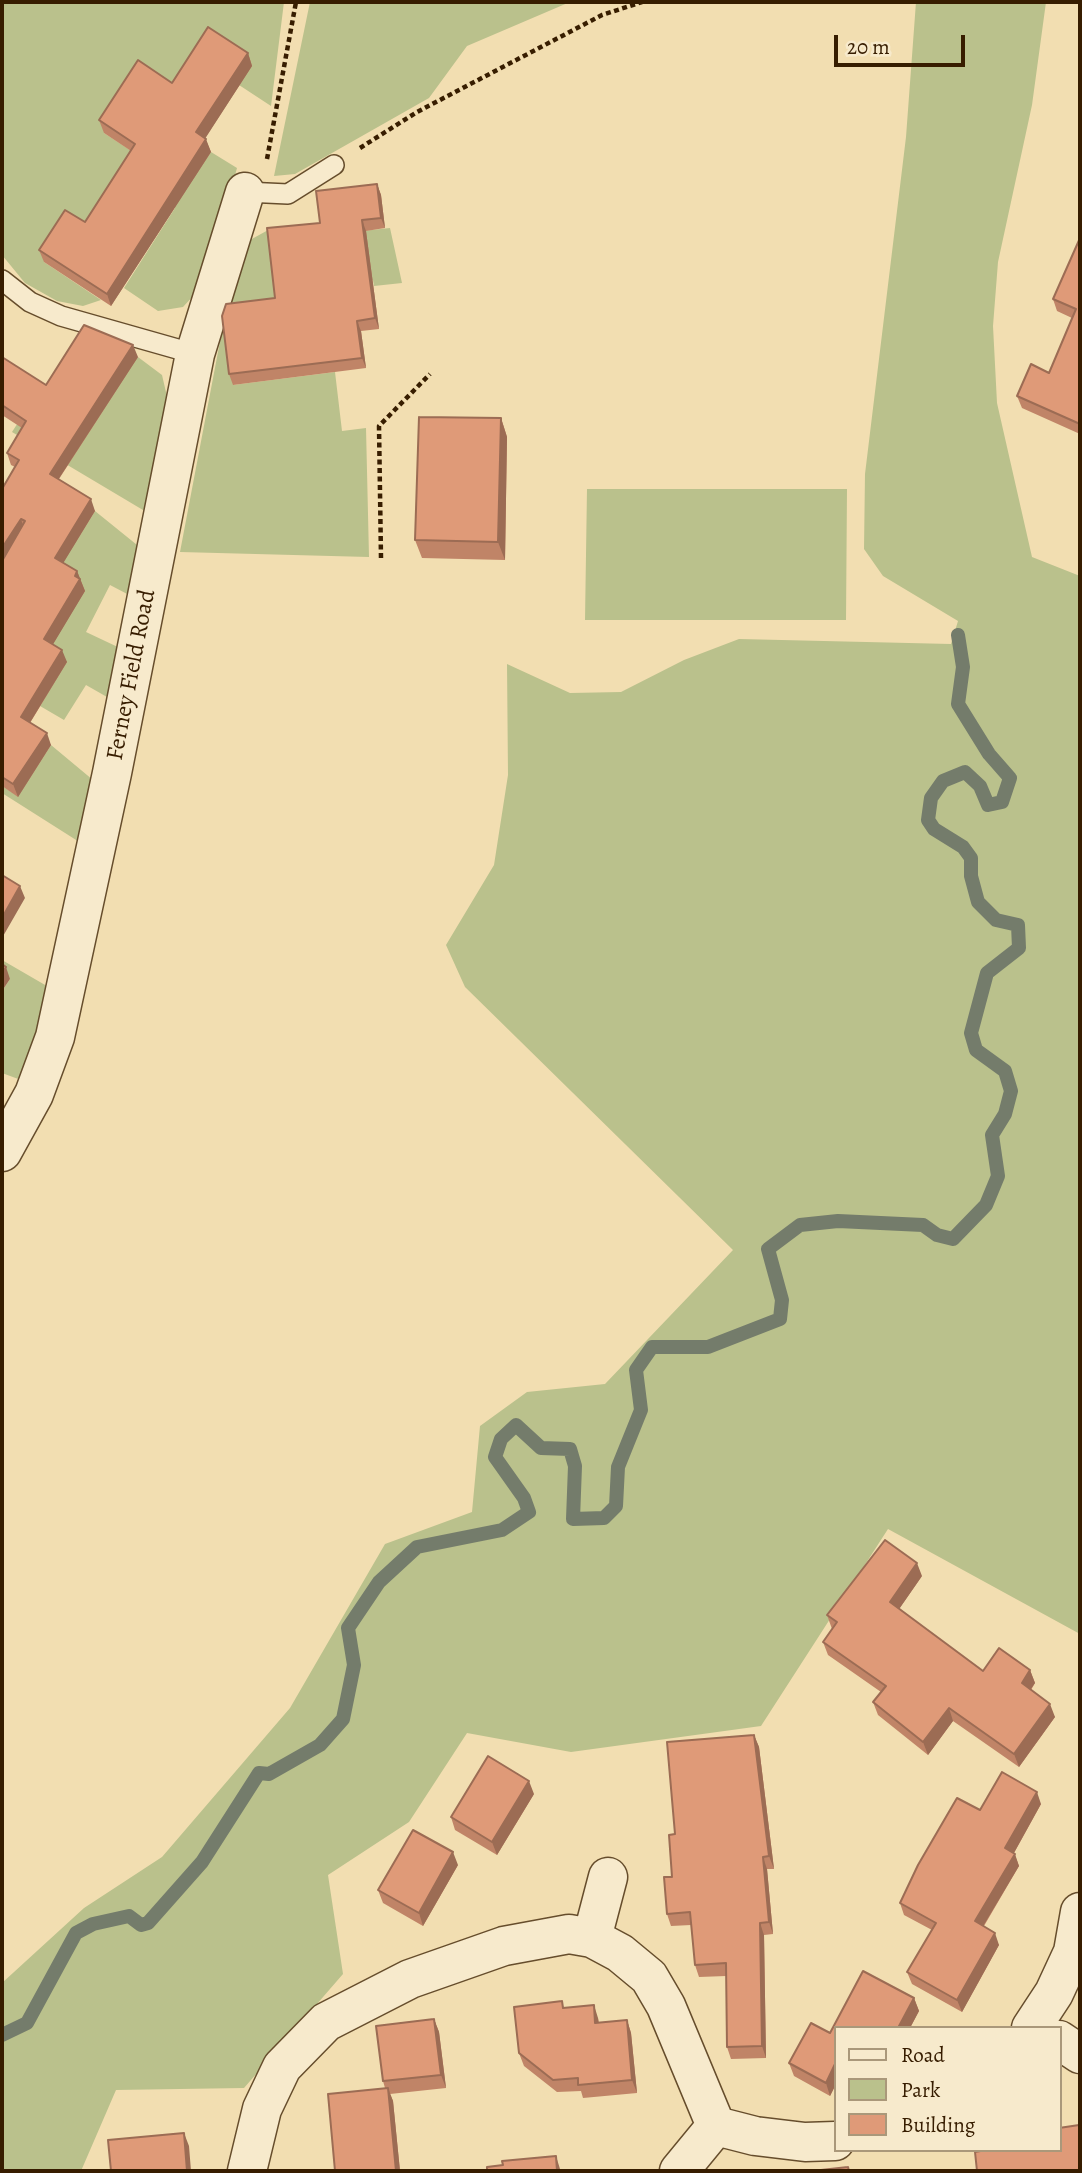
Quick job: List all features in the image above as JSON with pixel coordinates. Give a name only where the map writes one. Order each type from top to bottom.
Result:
[{"type":"street","name":"Ferney Field Road","points":[[2,1152],[34,1094],[55,1037],[67,989],[195,354],[245,192]]},
{"type":"street","points":[[592,1938],[608,1877]]},
{"type":"street","points":[[1044,2026],[1073,1952],[1080,1912]]},
{"type":"street","points":[[247,2171],[262,2109],[282,2067],[326,2022],[410,1979],[504,1946],[569,1934],[592,1938],[621,1953],[649,1977],[666,2006],[716,2126]]},
{"type":"street","points":[[1061,2042],[1080,2054]]},
{"type":"street","points":[[716,2126],[755,2136],[805,2142],[834,2141]]},
{"type":"street","points":[[679,2171],[716,2126]]},
{"type":"lane","points":[[245,192],[288,194],[334,165]]},
{"type":"lane","points":[[2,281],[30,302],[61,316],[195,354]]},
{"type":"path","points":[[245,192],[264,175],[296,2]]},
{"type":"path","points":[[334,165],[416,112],[602,15],[642,2]]},
{"type":"path","points":[[381,558],[379,426],[430,374]]},
{"type":"green space","points":[[2,2],[284,2],[271,106],[239,85],[188,79],[104,133],[186,187],[211,152],[237,168],[221,226],[195,294],[183,307],[158,311],[124,288],[175,208],[127,178],[89,235],[44,262],[101,300],[83,306],[57,301],[25,283],[2,255]]},
{"type":"green space","points":[[310,2],[570,2],[467,46],[429,98],[295,174],[274,176]]},
{"type":"green space","points":[[916,2],[1046,2],[1032,105],[998,262],[993,326],[997,403],[1032,557],[1080,576],[1080,1634],[888,1529],[761,1726],[571,1752],[467,1733],[409,1822],[328,1875],[343,1974],[244,2088],[116,2090],[81,2171],[2,2171],[2,1983],[84,1908],[162,1857],[290,1708],[385,1544],[472,1512],[480,1426],[527,1392],[605,1384],[733,1250],[465,987],[446,945],[494,865],[508,775],[507,664],[570,693],[621,692],[684,660],[739,639],[951,644],[958,621],[883,576],[864,549],[865,474],[906,137]]},
{"type":"green space","points":[[390,228],[402,283],[374,286],[373,280],[341,285],[233,385],[335,372],[342,431],[366,428],[369,557],[180,552],[225,315],[250,240],[270,229],[344,233]]},
{"type":"green space","points":[[138,357],[162,375],[169,405],[148,513],[12,432],[21,418]]},
{"type":"green space","points":[[587,489],[847,489],[846,620],[585,620]]},
{"type":"green space","points":[[95,511],[142,549],[131,596],[110,585],[86,632],[122,649],[114,701],[86,685],[64,720],[40,706],[66,662],[2,623],[2,517],[77,540]]},
{"type":"green space","points":[[51,745],[99,785],[84,845],[2,793],[2,786],[18,796]]},
{"type":"green space","points":[[2,960],[52,989],[21,1080],[2,1073],[2,991],[10,979],[2,973]]},
{"type":"building","points":[[208,27],[248,53],[196,132],[206,139],[107,294],[39,250],[65,210],[85,222],[135,144],[99,120],[138,60],[172,83]]},
{"type":"building","points":[[377,184],[381,218],[362,220],[375,318],[357,321],[362,358],[229,374],[222,316],[226,304],[275,298],[267,228],[320,223],[316,191]]},
{"type":"building","points":[[1080,238],[1080,424],[1017,396],[1031,364],[1049,373],[1076,309],[1053,299]]},
{"type":"building","points":[[84,325],[133,345],[50,474],[91,499],[55,558],[77,571],[75,576],[80,579],[44,639],[62,650],[21,717],[47,733],[13,784],[2,777],[2,561],[25,521],[21,519],[2,548],[2,489],[19,460],[7,453],[26,421],[2,405],[2,357],[46,385]]},
{"type":"building","points":[[419,417],[501,418],[498,542],[415,540]]},
{"type":"building","points":[[2,875],[20,886],[2,918]]},
{"type":"building","points":[[885,1540],[917,1563],[890,1602],[983,1671],[999,1648],[1030,1670],[1022,1683],[1050,1704],[1014,1754],[949,1708],[923,1742],[873,1702],[886,1686],[823,1642],[837,1622],[827,1615]]},
{"type":"building","points":[[754,1735],[769,1856],[763,1857],[769,1922],[760,1923],[762,2046],[727,2047],[726,1963],[695,1965],[690,1912],[667,1914],[664,1877],[672,1877],[669,1835],[675,1834],[667,1742]]},
{"type":"building","points":[[488,1756],[529,1781],[492,1842],[451,1817]]},
{"type":"building","points":[[1002,1772],[1037,1792],[1005,1848],[1015,1854],[975,1921],[995,1933],[957,2000],[907,1972],[936,1923],[900,1903],[918,1865],[957,1798],[980,1810]]},
{"type":"building","points":[[413,1830],[453,1852],[419,1913],[378,1890]]},
{"type":"building","points":[[863,1971],[914,1998],[899,2026],[834,2026],[834,2066],[826,2083],[789,2063],[811,2023],[830,2033]]},
{"type":"building","points":[[562,2001],[563,2008],[594,2005],[595,2023],[627,2020],[632,2080],[578,2085],[578,2078],[553,2080],[519,2053],[514,2007]]},
{"type":"building","points":[[434,2019],[441,2075],[383,2081],[376,2026]]},
{"type":"building","points":[[388,2088],[396,2171],[335,2171],[328,2094]]},
{"type":"building","points":[[1079,2125],[1080,2171],[977,2171],[975,2152],[1061,2152],[1061,2128]]},
{"type":"building","points":[[184,2133],[187,2171],[111,2171],[108,2140]]},
{"type":"building","points":[[556,2156],[557,2171],[487,2171],[487,2167],[503,2165],[502,2161]]},
{"type":"building","points":[[848,2167],[849,2171],[812,2171]]},
{"type":"waterway","points":[[2,2035],[27,2023],[76,1933],[93,1924],[129,1916],[141,1925],[148,1923],[202,1862],[259,1773],[269,1774],[320,1745],[343,1719],[354,1665],[348,1628],[379,1582],[417,1547],[502,1530],[529,1512],[524,1498],[495,1457],[501,1439],[516,1425],[541,1448],[570,1449],[575,1466],[573,1519],[604,1518],[616,1506],[618,1467],[641,1410],[636,1370],[652,1347],[708,1347],[780,1319],[782,1300],[768,1249],[800,1225],[838,1221],[923,1225],[937,1235],[953,1239],[986,1205],[998,1176],[992,1135],[1005,1114],[1011,1091],[1005,1071],[976,1050],[971,1033],[987,973],[1019,948],[1018,925],[996,920],[978,902],[971,876],[971,858],[963,847],[934,829],[928,820],[931,798],[943,781],[965,772],[980,786],[988,805],[1002,802],[1010,778],[989,754],[958,704],[963,667],[958,635]]}]
